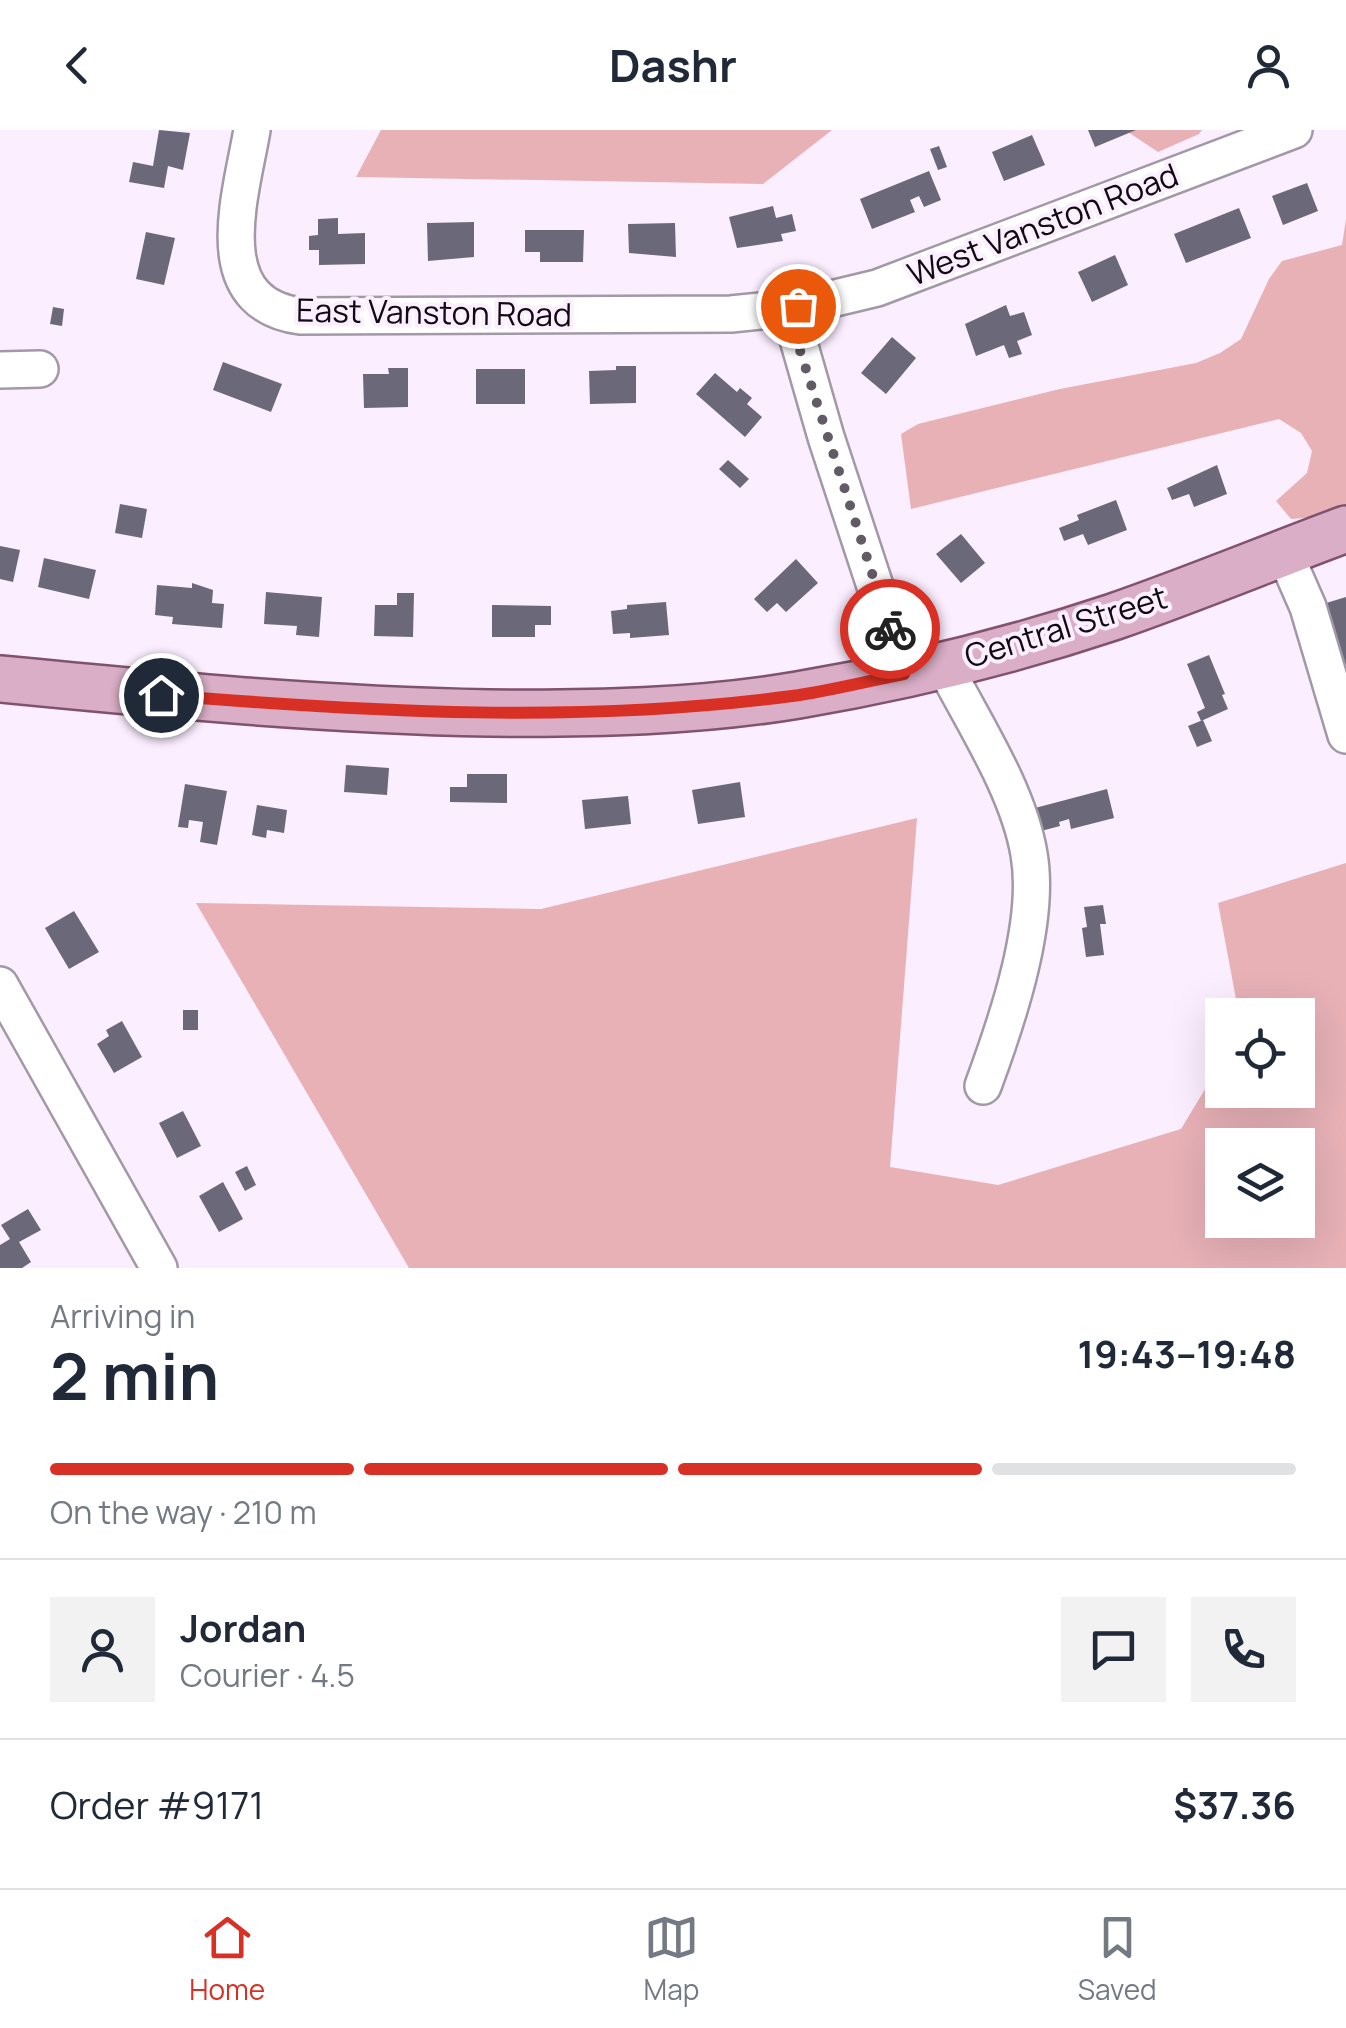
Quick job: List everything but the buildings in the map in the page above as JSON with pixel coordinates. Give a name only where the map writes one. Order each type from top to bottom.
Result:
[{"type":"main road","name":"Central Street","points":[[0,679],[280,704],[549,714],[776,698],[924,669],[1114,616],[1346,528]]},
{"type":"street","name":"East Vanston Road","points":[[252,130],[240,203],[237,261],[240,274],[255,297],[287,314],[705,314],[789,308]]},
{"type":"street","name":"West Vanston Road","points":[[789,308],[877,288],[1294,130]]},
{"type":"street","points":[[789,308],[826,437],[924,669],[1010,795],[1024,833],[1031,870],[1025,936],[1013,999],[984,1086]]},
{"type":"street","points":[[0,370],[40,369]]},
{"type":"street","points":[[1284,552],[1308,608],[1346,735]]},
{"type":"street","points":[[0,985],[159,1268]]},
{"type":"shaded area","points":[[381,130],[832,130],[763,184],[356,177]]},
{"type":"shaded area","points":[[1125,130],[1202,130],[1158,152]]},
{"type":"shaded area","points":[[1346,219],[1346,511],[1341,515],[1291,519],[1276,501],[1307,473],[1312,451],[1301,433],[1279,419],[911,509],[901,434],[918,424],[1060,389],[1196,363],[1220,353],[1241,339],[1269,279],[1282,261],[1342,245]]},
{"type":"shaded area","points":[[917,818],[890,1167],[998,1185],[1181,1129],[1205,1089],[1205,1108],[1315,1108],[1315,998],[1236,998],[1218,903],[1346,863],[1346,1268],[409,1268],[196,903],[541,909]]},
{"type":"way so far","points":[[798,306],[789,308],[794,332],[890,629]]},
{"type":"route","points":[[161,695],[412,712],[549,714],[717,704],[795,696],[904,674],[890,629]]}]
